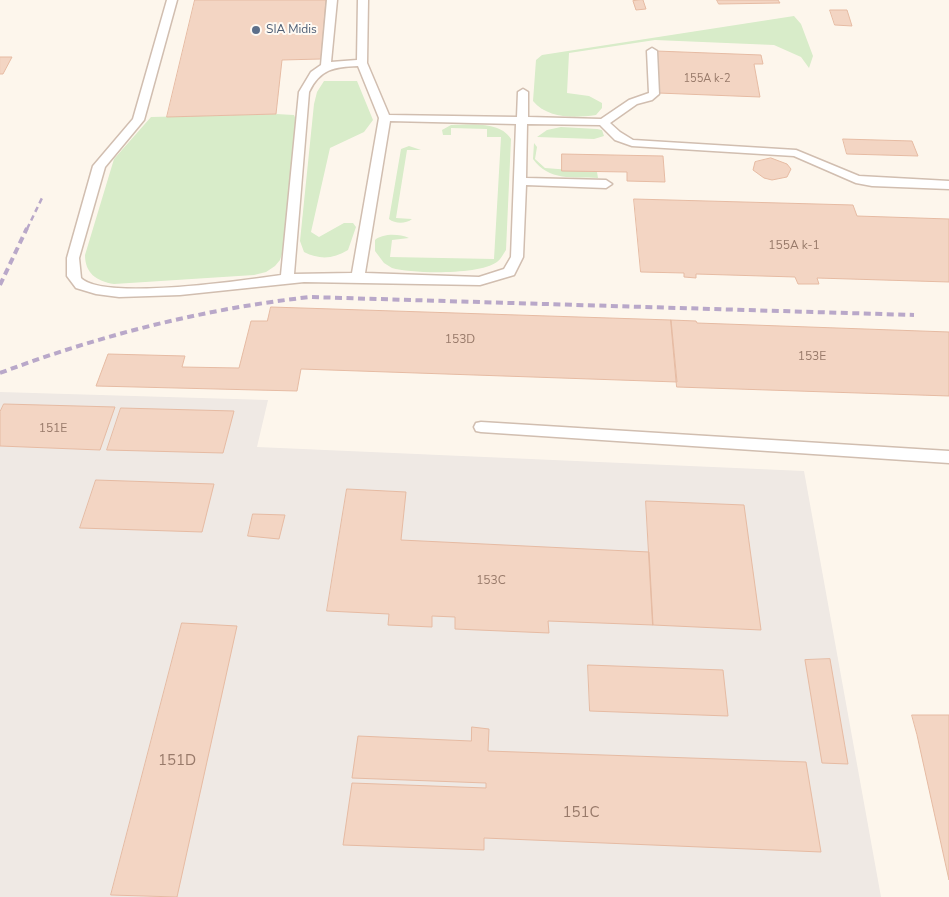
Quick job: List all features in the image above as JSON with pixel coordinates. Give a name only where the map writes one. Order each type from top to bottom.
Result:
[{"type":"lane","points":[[172,0],[138,120],[99,166],[73,258],[72,270],[74,278],[81,285],[92,290],[112,292],[238,286],[287,279],[358,278],[480,281],[509,272],[518,258],[523,92]]},
{"type":"lane","points":[[326,65],[332,0]]},
{"type":"lane","points":[[358,278],[385,118],[366,77],[362,63],[363,0]]},
{"type":"lane","points":[[385,118],[602,122],[633,102],[654,94],[652,51]]},
{"type":"lane","points":[[287,279],[304,92],[309,80],[326,65],[362,63]]},
{"type":"lane","points":[[602,122],[615,135],[632,143],[796,152],[856,179],[872,182],[949,185]]},
{"type":"lane","points":[[520,181],[606,184]]},
{"type":"lane","points":[[481,427],[949,457]]},
{"type":"shaded area","points":[[0,392],[268,400],[257,447],[804,471],[881,897],[0,897]]},
{"type":"green space","points":[[794,16],[801,24],[813,56],[809,68],[801,57],[774,45],[655,40],[569,53],[567,93],[589,96],[602,103],[602,108],[596,115],[562,116],[546,111],[533,101],[536,60],[542,55]]},
{"type":"green space","points":[[324,81],[357,81],[373,120],[364,132],[330,148],[311,232],[319,237],[344,223],[353,223],[356,227],[348,250],[332,257],[321,257],[304,252],[300,241],[314,104],[317,92]]},
{"type":"green space","points":[[294,115],[297,122],[283,251],[280,260],[275,266],[266,272],[254,275],[114,284],[102,281],[89,271],[85,255],[114,159],[151,117]]},
{"type":"green space","points":[[451,125],[484,125],[500,129],[511,139],[506,250],[497,262],[476,269],[430,272],[392,268],[384,263],[375,251],[375,240],[387,235],[409,238],[392,240],[390,257],[494,259],[501,137],[487,137],[487,129],[451,128],[451,135],[443,135],[442,130]]},
{"type":"green space","points":[[561,127],[602,130],[604,136],[594,139],[537,137],[547,130]]},
{"type":"green space","points":[[534,143],[537,147],[535,159],[545,168],[597,172],[598,178],[562,176],[546,171],[533,159]]},
{"type":"green space","points":[[409,146],[421,150],[407,150],[396,218],[412,219],[404,223],[397,223],[389,219],[401,149]]},
{"type":"building","name":"SIA Midis","points":[[195,0],[326,0],[321,59],[282,60],[276,114],[167,117]]},
{"type":"building","points":[[643,0],[646,9],[636,10],[633,1]]},
{"type":"building","points":[[717,0],[778,0],[780,3],[719,4]]},
{"type":"building","points":[[830,10],[847,10],[852,26],[835,25]]},
{"type":"building","points":[[656,51],[761,55],[763,64],[754,64],[760,97],[658,93]]},
{"type":"building","points":[[0,57],[12,57],[3,74],[0,74]]},
{"type":"building","points":[[843,139],[912,141],[918,156],[847,154]]},
{"type":"building","points":[[562,154],[663,156],[665,182],[627,181],[627,172],[562,171]]},
{"type":"building","points":[[771,158],[787,164],[791,169],[787,177],[772,180],[764,178],[753,170],[755,162]]},
{"type":"building","points":[[634,199],[853,205],[857,216],[949,219],[949,282],[817,278],[819,284],[798,284],[795,277],[696,274],[696,278],[684,277],[684,273],[641,272]]},
{"type":"building","points":[[271,307],[671,320],[677,382],[301,369],[297,391],[96,386],[108,354],[185,356],[182,367],[239,368],[251,321],[267,321]]},
{"type":"building","points":[[671,320],[696,321],[697,323],[949,332],[949,396],[677,387]]},
{"type":"building","points":[[4,404],[115,407],[100,450],[0,446],[0,412]]},
{"type":"building","points":[[121,408],[234,411],[223,453],[107,450]]},
{"type":"building","points":[[96,480],[214,484],[202,532],[80,528]]},
{"type":"building","points":[[347,489],[406,492],[401,540],[649,552],[653,625],[548,621],[549,633],[455,629],[455,617],[432,616],[432,627],[388,625],[389,614],[327,611]]},
{"type":"building","points":[[646,501],[744,505],[761,630],[653,625]]},
{"type":"building","points":[[253,514],[285,515],[279,539],[248,536]]},
{"type":"building","points":[[182,623],[237,626],[177,897],[111,895]]},
{"type":"building","points":[[830,659],[848,764],[822,763],[805,660]]},
{"type":"building","points":[[588,665],[723,670],[728,716],[590,711]]},
{"type":"building","points":[[912,715],[949,715],[949,880],[917,735]]},
{"type":"building","points":[[472,727],[489,729],[488,751],[806,762],[821,852],[484,838],[484,850],[343,845],[352,783],[486,788],[486,783],[352,778],[358,736],[471,741]]},
{"type":"railway","points":[[27,229],[42,198]]},
{"type":"railway","points":[[0,285],[27,228]]},
{"type":"railway","points":[[0,373],[114,335],[153,325],[270,302],[310,297],[914,315]]},
{"type":"place","name":"SIA Midis","points":[[256,30]]}]
